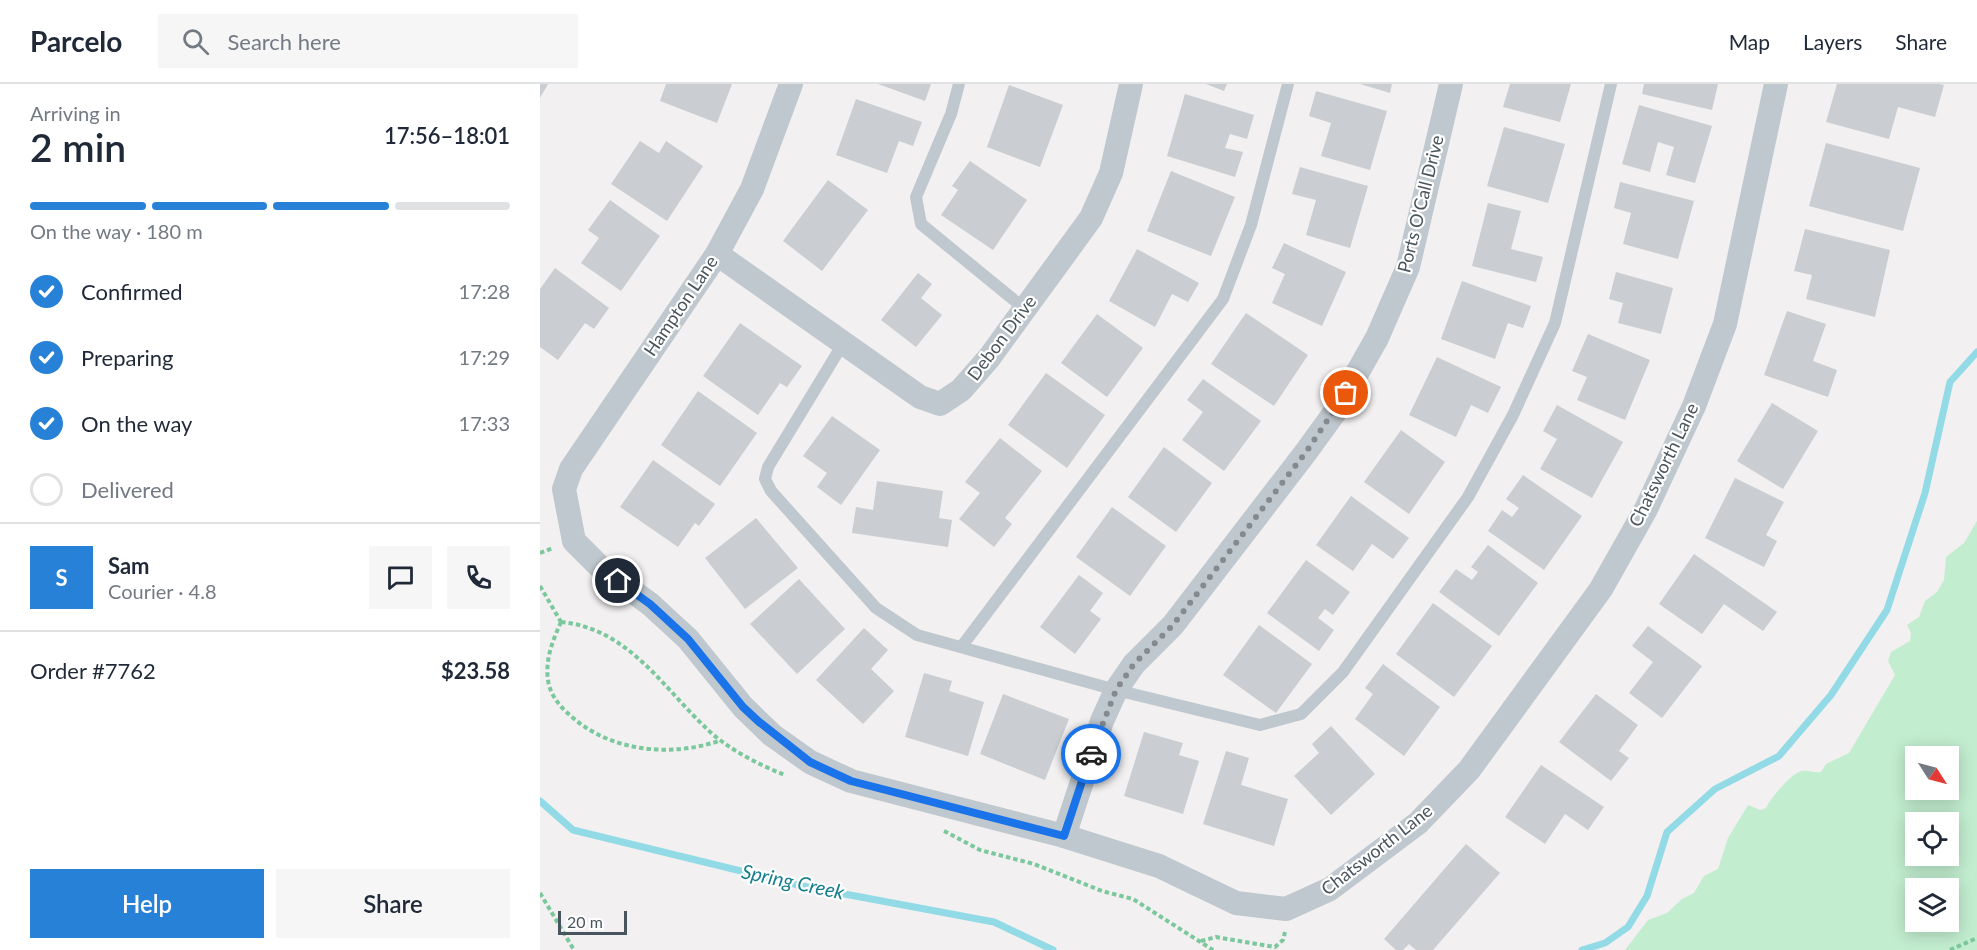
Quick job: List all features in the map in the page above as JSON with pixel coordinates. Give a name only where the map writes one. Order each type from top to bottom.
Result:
[{"type":"street","name":"Hampton Lane","points":[[791,84],[752,189],[717,254],[572,470],[564,489],[567,520],[574,541],[589,557],[688,639],[743,707],[772,735],[810,762],[851,781],[1064,836]]},
{"type":"street","name":"Debon Drive","points":[[717,254],[920,397],[940,404],[961,390],[1091,218],[1112,173],[1131,84]]},
{"type":"street","name":"Ports O'Call Drive","points":[[1064,836],[1102,721],[1116,690],[1134,664],[1173,625],[1306,452],[1335,412],[1377,338],[1408,267],[1450,84]]},
{"type":"street","name":"Chatsworth Lane","points":[[1286,909],[1330,889],[1418,823],[1469,770],[1601,589],[1656,488],[1694,406],[1725,324],[1776,84]]},
{"type":"street","points":[[1064,836],[1159,866],[1236,903],[1286,909]]},
{"type":"lane","points":[[959,84],[951,114],[916,198],[917,213],[921,224],[1024,309]]},
{"type":"lane","points":[[962,646],[1223,299],[1251,225],[1288,84]]},
{"type":"lane","points":[[844,342],[768,467],[765,479],[771,491],[876,608],[917,635],[1116,690],[1260,725],[1301,714],[1343,672],[1468,497],[1514,415],[1555,322],[1611,84]]},
{"type":"path","points":[[540,586],[561,622],[548,662],[548,681],[553,698],[578,722],[606,739],[645,748],[684,749],[720,740]]},
{"type":"path","points":[[561,622],[578,624],[623,645],[720,740],[787,775]]},
{"type":"path","points":[[939,828],[980,850],[1034,864],[1102,891],[1132,899],[1212,950]]},
{"type":"path","points":[[540,893],[574,950]]},
{"type":"path","points":[[1200,941],[1216,937],[1275,947],[1283,940],[1286,909]]},
{"type":"path","points":[[1950,950],[1977,938]]},
{"type":"green space","points":[[1977,521],[1977,950],[1625,950],[1648,920],[1667,913],[1682,899],[1694,893],[1704,876],[1718,869],[1728,838],[1748,805],[1760,810],[1766,808],[1782,786],[1793,776],[1805,771],[1821,772],[1826,764],[1849,753],[1895,675],[1888,661],[1891,652],[1910,641],[1911,633],[1907,625],[1919,617],[1925,601],[1937,592],[1944,580],[1946,557],[1964,543]]},
{"type":"building","points":[[540,84],[548,84],[540,98]]},
{"type":"building","points":[[666,84],[732,84],[717,123],[660,101]]},
{"type":"building","points":[[878,84],[931,84],[925,101]]},
{"type":"building","points":[[1206,84],[1227,84],[1224,91]]},
{"type":"building","points":[[1360,84],[1392,84],[1390,93]]},
{"type":"building","points":[[1510,84],[1571,84],[1560,122],[1503,107]]},
{"type":"building","points":[[1644,84],[1718,84],[1712,110],[1642,94]]},
{"type":"building","points":[[1837,84],[1944,85],[1935,117],[1898,107],[1889,139],[1826,122]]},
{"type":"building","points":[[1009,85],[1063,105],[1040,167],[987,147]]},
{"type":"building","points":[[1316,91],[1387,111],[1370,170],[1321,156],[1331,123],[1309,116]]},
{"type":"building","points":[[1185,94],[1254,115],[1247,139],[1230,134],[1225,148],[1243,152],[1235,177],[1167,156]]},
{"type":"building","points":[[856,99],[922,122],[913,146],[899,141],[887,173],[836,155]]},
{"type":"building","points":[[1639,105],[1712,126],[1695,183],[1666,175],[1674,147],[1658,142],[1650,172],[1622,164]]},
{"type":"building","points":[[1504,127],[1565,144],[1548,203],[1487,186]]},
{"type":"building","points":[[640,141],[659,153],[666,141],[703,166],[667,221],[611,184]]},
{"type":"building","points":[[1826,143],[1920,168],[1903,231],[1809,206]]},
{"type":"building","points":[[970,161],[1027,200],[993,250],[941,215],[958,190],[952,186]]},
{"type":"building","points":[[1300,167],[1368,186],[1350,248],[1306,235],[1316,200],[1292,194]]},
{"type":"building","points":[[1171,171],[1235,197],[1211,256],[1147,231]]},
{"type":"building","points":[[828,180],[868,210],[822,271],[783,241]]},
{"type":"building","points":[[1620,182],[1694,201],[1678,259],[1623,244],[1631,213],[1614,208]]},
{"type":"building","points":[[610,200],[660,236],[621,291],[581,263],[599,238],[588,230]]},
{"type":"building","points":[[1488,203],[1521,211],[1511,249],[1543,257],[1536,282],[1472,266]]},
{"type":"building","points":[[1805,229],[1890,250],[1875,317],[1806,299],[1812,275],[1794,271]]},
{"type":"building","points":[[1284,243],[1346,272],[1322,326],[1272,303],[1285,274],[1272,268]]},
{"type":"building","points":[[1137,249],[1199,283],[1188,302],[1172,294],[1155,327],[1109,301]]},
{"type":"building","points":[[555,268],[609,308],[594,329],[585,323],[558,360],[540,347],[540,289]]},
{"type":"building","points":[[1616,272],[1673,288],[1661,334],[1618,323],[1623,303],[1609,299]]},
{"type":"building","points":[[918,273],[932,284],[921,298],[942,315],[916,347],[881,320]]},
{"type":"building","points":[[1462,281],[1531,306],[1523,328],[1508,323],[1495,359],[1441,339]]},
{"type":"building","points":[[1787,311],[1826,324],[1813,361],[1837,370],[1828,397],[1764,375]]},
{"type":"building","points":[[1246,313],[1308,355],[1274,406],[1211,364]]},
{"type":"building","points":[[1097,314],[1143,348],[1107,397],[1061,363]]},
{"type":"building","points":[[740,323],[802,366],[787,387],[780,383],[758,415],[703,376]]},
{"type":"building","points":[[1588,334],[1650,360],[1625,420],[1577,400],[1587,377],[1572,371]]},
{"type":"building","points":[[1437,357],[1501,387],[1488,413],[1471,405],[1456,437],[1409,415]]},
{"type":"building","points":[[1046,373],[1105,415],[1067,468],[1008,425]]},
{"type":"building","points":[[1203,379],[1261,421],[1224,471],[1182,440],[1203,412],[1187,400]]},
{"type":"building","points":[[698,391],[757,433],[720,486],[661,445]]},
{"type":"building","points":[[1772,403],[1818,431],[1783,489],[1737,461]]},
{"type":"building","points":[[1557,405],[1623,442],[1592,498],[1540,469],[1557,439],[1543,431]]},
{"type":"building","points":[[832,416],[880,450],[841,505],[817,487],[827,473],[803,456]]},
{"type":"building","points":[[1401,430],[1445,462],[1409,514],[1364,482]]},
{"type":"building","points":[[1000,438],[1042,471],[1005,518],[1012,524],[994,547],[959,519],[980,493],[965,482]]},
{"type":"building","points":[[1164,447],[1212,483],[1176,532],[1128,497]]},
{"type":"building","points":[[653,460],[715,504],[699,526],[695,523],[678,547],[620,507]]},
{"type":"building","points":[[1523,475],[1582,516],[1544,570],[1488,531],[1502,510],[1512,517],[1519,508],[1506,499]]},
{"type":"building","points":[[1735,478],[1784,502],[1766,535],[1777,541],[1764,567],[1705,538]]},
{"type":"building","points":[[877,481],[943,491],[939,518],[952,520],[948,547],[852,533],[856,507],[873,510]]},
{"type":"building","points":[[1351,496],[1409,538],[1393,559],[1372,544],[1353,571],[1316,545]]},
{"type":"building","points":[[1112,507],[1166,546],[1130,596],[1076,557]]},
{"type":"building","points":[[756,518],[798,568],[745,609],[705,558]]},
{"type":"building","points":[[1488,545],[1538,583],[1499,636],[1439,592],[1456,569],[1472,580],[1478,572],[1471,567]]},
{"type":"building","points":[[1694,554],[1777,612],[1763,631],[1724,604],[1702,634],[1659,604]]},
{"type":"building","points":[[1306,560],[1350,592],[1333,615],[1325,609],[1318,618],[1334,630],[1319,651],[1267,613]]},
{"type":"building","points":[[1079,575],[1103,593],[1090,611],[1101,619],[1075,654],[1040,627]]},
{"type":"building","points":[[799,579],[845,629],[797,674],[750,624]]},
{"type":"building","points":[[1433,603],[1492,646],[1454,697],[1396,654]]},
{"type":"building","points":[[1259,625],[1312,664],[1276,713],[1223,675]]},
{"type":"building","points":[[1648,626],[1702,666],[1662,718],[1629,693],[1653,662],[1632,646]]},
{"type":"building","points":[[864,628],[888,650],[871,669],[894,691],[863,724],[816,680]]},
{"type":"building","points":[[1383,664],[1440,707],[1404,756],[1355,719],[1373,694],[1365,688]]},
{"type":"building","points":[[924,673],[952,681],[949,691],[984,702],[968,756],[905,737]]},
{"type":"building","points":[[1003,694],[1069,719],[1045,780],[980,754]]},
{"type":"building","points":[[1596,694],[1638,725],[1619,751],[1629,758],[1611,781],[1559,742]]},
{"type":"building","points":[[1331,726],[1375,774],[1331,815],[1294,776],[1319,753],[1312,744]]},
{"type":"building","points":[[1144,732],[1183,743],[1179,755],[1199,761],[1183,814],[1124,796]]},
{"type":"building","points":[[1226,751],[1249,758],[1241,785],[1288,799],[1274,846],[1203,824]]},
{"type":"building","points":[[1541,765],[1604,807],[1588,830],[1565,814],[1545,844],[1505,817]]},
{"type":"building","points":[[1466,844],[1500,873],[1433,950],[1416,950],[1409,944],[1403,950],[1396,950],[1384,939]]},
{"type":"waterway","points":[[1582,950],[1605,943],[1628,927],[1647,896],[1667,832],[1715,789],[1779,756],[1831,695],[1887,610],[1925,493],[1950,382],[1977,352]]},
{"type":"waterway","name":"Spring Creek","points":[[540,801],[573,830],[802,886],[994,922],[1053,950]]},
{"type":"way so far","points":[[1091,754],[1116,690],[1134,664],[1173,625],[1306,452],[1346,393]]},
{"type":"route","points":[[618,581],[650,604],[688,639],[743,707],[772,735],[810,762],[851,781],[1064,836],[1091,754]]}]
